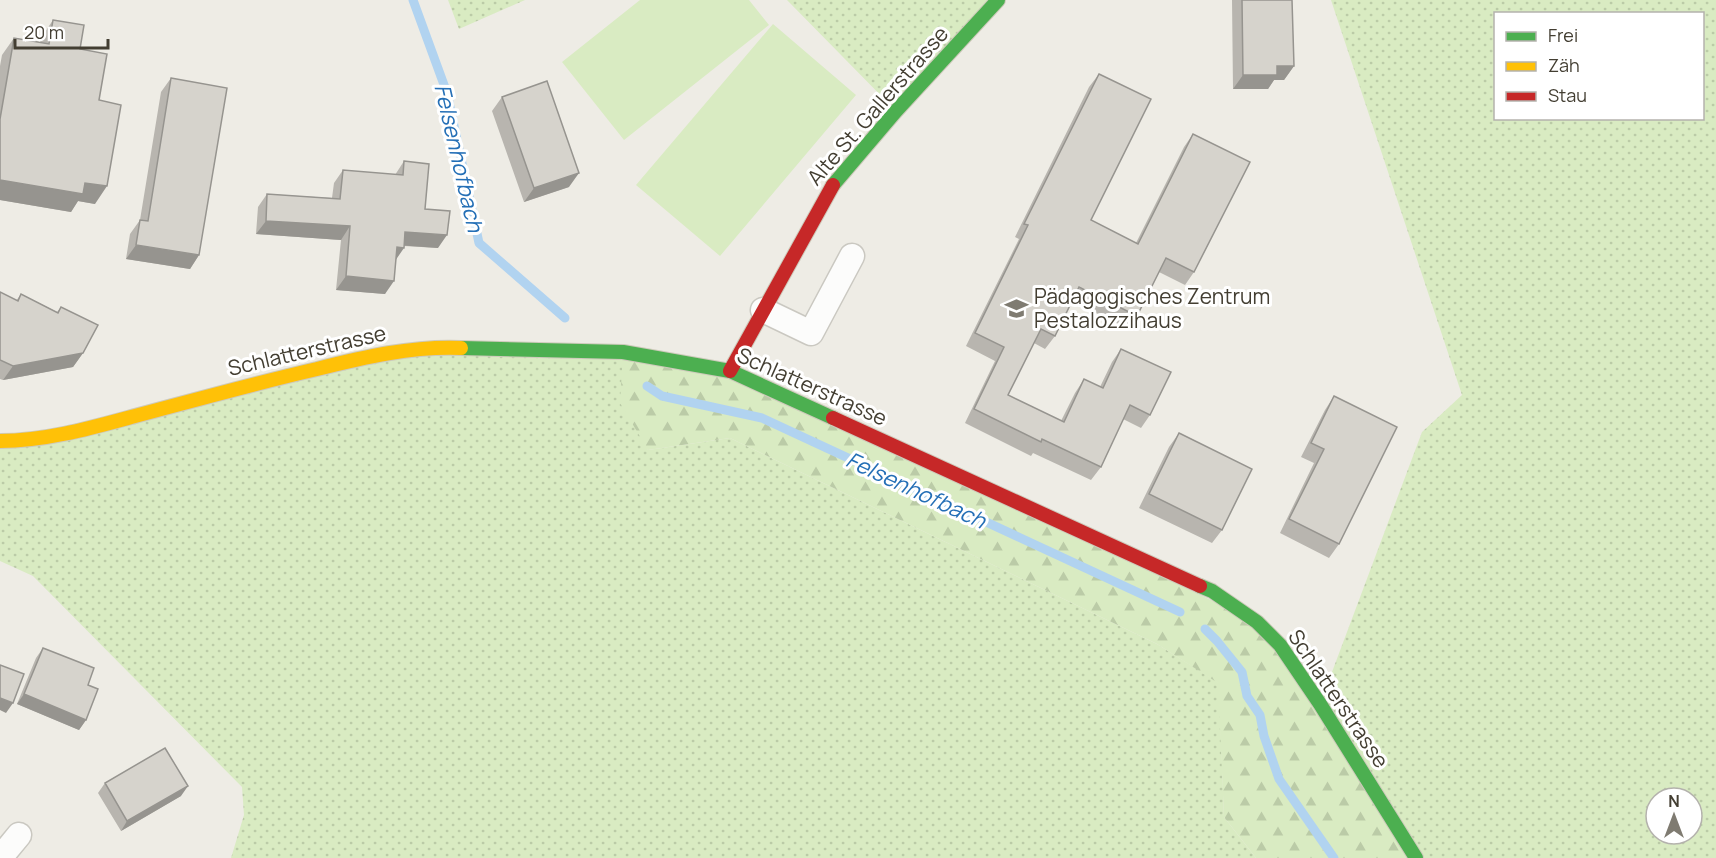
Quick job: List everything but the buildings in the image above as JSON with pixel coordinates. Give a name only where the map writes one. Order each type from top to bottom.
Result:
[{"type":"street","name":"Alte St. Gallerstrasse","points":[[730,371],[830,188],[896,111],[998,0]]},
{"type":"street","points":[[763,310],[811,333],[852,256]]},
{"type":"street","name":"Schlatterstrasse","points":[[0,441],[17,441],[75,432],[273,378],[379,354],[440,347],[623,352],[730,371],[1212,591],[1257,622],[1280,645],[1320,704],[1416,858]]},
{"type":"street","points":[[0,858],[20,835]]},
{"type":"green space","points":[[448,0],[525,0],[459,29]]},
{"type":"green space","points":[[640,0],[749,0],[769,25],[624,140],[562,62]]},
{"type":"green space","points":[[787,0],[998,0],[896,111]]},
{"type":"green space","points":[[1331,0],[1716,0],[1716,858],[1416,858],[1320,704],[1422,432],[1462,395]]},
{"type":"green space","points":[[773,24],[856,95],[720,256],[636,185]]},
{"type":"green space","points":[[623,352],[648,450],[730,438],[1157,644],[1219,683],[1224,817],[1256,858],[231,858],[244,815],[242,787],[33,576],[0,561],[0,441],[379,354]]},
{"type":"green space","points":[[623,352],[730,371],[1257,622],[1416,858],[1256,858],[1224,817],[1218,683],[1157,644],[730,438],[648,450],[620,403]]},
{"type":"waterway","name":"Felsenhofbach","points":[[413,0],[447,93],[479,243],[565,318]]},
{"type":"waterway","name":"Felsenhofbach","points":[[647,386],[662,396],[762,418],[1180,612]]},
{"type":"waterway","name":"Felsenhofbach","points":[[1205,629],[1242,672],[1247,696],[1260,715],[1264,736],[1279,779],[1334,858]]},
{"type":"traffic: fast","points":[[833,185],[896,111],[998,0]]},
{"type":"traffic: fast","points":[[461,348],[623,352],[730,371],[833,418]]},
{"type":"traffic: fast","points":[[1200,586],[1212,591],[1257,622],[1280,645],[1320,704],[1416,858]]},
{"type":"traffic: slow","points":[[0,441],[34,439],[85,429],[370,357],[424,349],[461,348]]},
{"type":"traffic: jam","points":[[730,371],[833,185]]},
{"type":"traffic: jam","points":[[833,418],[1200,586]]},
{"type":"place","name":"Pädagogisches Zentrum Pestalozzihaus","points":[[1016,309]]}]
